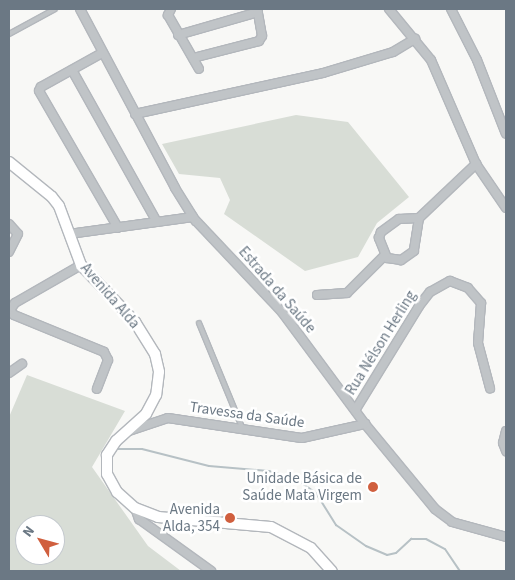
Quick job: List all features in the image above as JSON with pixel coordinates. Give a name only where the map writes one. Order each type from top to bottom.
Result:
[{"type":"street","name":"Estrada da Saúde","points":[[80,9],[135,114],[193,217],[282,312],[356,409],[365,424],[443,516],[506,537]]},
{"type":"street","points":[[171,9],[168,15],[178,35],[200,69]]},
{"type":"street","points":[[389,9],[431,60],[476,164],[506,208]]},
{"type":"street","points":[[451,9],[477,60],[506,134]]},
{"type":"street","points":[[178,35],[258,10],[262,36],[259,41],[194,58]]},
{"type":"street","points":[[135,114],[323,73],[393,52],[415,39]]},
{"type":"street","points":[[102,53],[41,86],[39,91],[118,228]]},
{"type":"street","points":[[72,70],[157,222]]},
{"type":"street","name":"Avenida Alda","points":[[9,162],[52,197],[81,265],[135,322],[155,354],[159,372],[156,395],[146,414],[111,447],[106,462],[111,484],[135,508],[166,519],[271,527],[311,548],[332,571]]},
{"type":"street","points":[[385,255],[401,260],[414,250],[419,218],[476,164]]},
{"type":"street","points":[[69,234],[193,217]]},
{"type":"street","points":[[385,255],[379,238],[381,232],[399,220],[419,218]]},
{"type":"street","points":[[9,224],[18,234],[9,252]]},
{"type":"street","points":[[317,295],[347,293],[385,255]]},
{"type":"street","points":[[81,265],[15,302],[10,310],[14,316],[104,352],[108,360],[97,389]]},
{"type":"street","name":"Rua Nélson Herling","points":[[356,409],[418,306],[440,284],[450,282],[468,288],[481,303],[478,334],[490,388]]},
{"type":"street","points":[[9,373],[22,364]]},
{"type":"street","name":"Travessa da Saúde","points":[[127,431],[162,418],[302,438],[365,424]]},
{"type":"street","points":[[506,431],[503,443],[506,451]]},
{"type":"street","points":[[135,508],[139,520],[211,571]]},
{"type":"lane","points":[[9,34],[55,9]]},
{"type":"lane","points":[[198,324],[243,430]]},
{"type":"shaded area","points":[[296,115],[348,122],[409,197],[377,223],[358,257],[305,271],[224,214],[230,200],[220,178],[179,174],[162,144]]},
{"type":"shaded area","points":[[27,375],[125,411],[92,467],[148,546],[181,571],[9,571],[9,417]]},
{"type":"waterway","points":[[118,449],[142,449],[209,466],[269,471],[296,479],[316,493],[336,525],[366,546],[387,555],[396,553],[411,539],[426,539],[445,549],[460,571]]},
{"type":"place","name":"Unidade Básica de Saúde Mata Virgem","points":[[373,487]]},
{"type":"place","name":"Avenida Alda, 354","points":[[230,518]]}]
